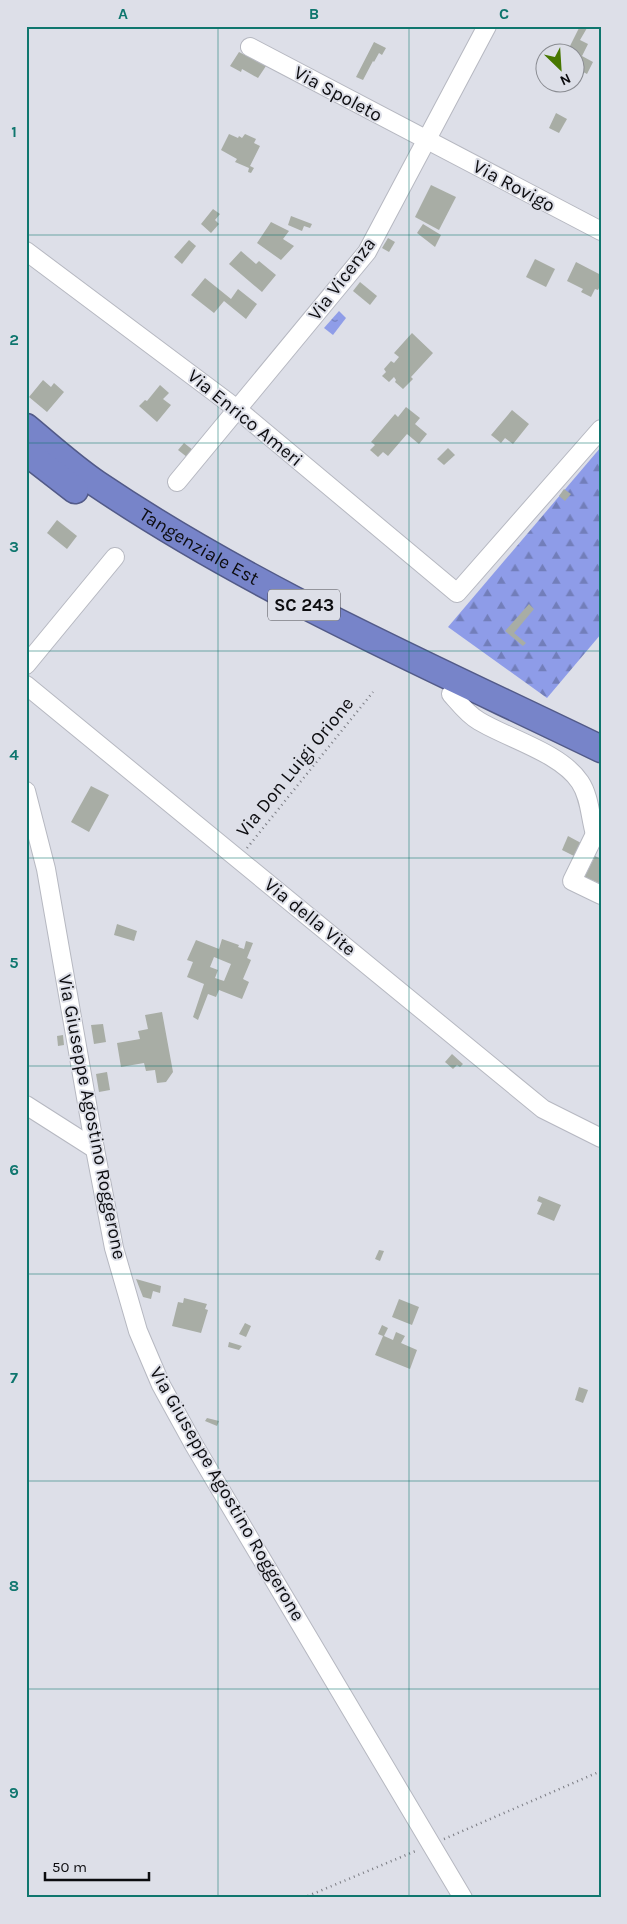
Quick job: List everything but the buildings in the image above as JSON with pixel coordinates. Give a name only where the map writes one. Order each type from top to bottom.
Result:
[{"type":"highway","name":"Tangenziale Est","points":[[26,428],[95,483],[195,547],[454,687],[591,775]]},
{"type":"highway","name":"Tangenziale Est","points":[[26,452],[92,503],[194,567],[287,615],[601,749]]},
{"type":"street","name":"Via Vicenza","points":[[177,482],[367,252],[487,26]]},
{"type":"street","name":"Via Spoleto","points":[[250,47],[427,140]]},
{"type":"street","name":"Via Rovigo","points":[[427,140],[601,231]]},
{"type":"street","name":"Via Enrico Ameri","points":[[26,251],[237,409],[457,593],[601,429]]},
{"type":"street","points":[[26,664],[115,557]]},
{"type":"street","name":"Via della Vite","points":[[26,685],[543,1109],[601,1138]]},
{"type":"street","points":[[454,687],[505,689],[601,739]]},
{"type":"street","points":[[591,775],[590,815],[598,835],[572,881],[601,895]]},
{"type":"street","name":"Via Giuseppe Agostino Roggerone","points":[[26,791],[46,869],[114,1248],[138,1331],[161,1385],[194,1445],[463,1898]]},
{"type":"street","points":[[26,1105],[95,1149]]},
{"type":"path","name":"Via Don Luigi Orione","points":[[238,859],[373,692]]},
{"type":"path","points":[[304,1898],[432,1845],[601,1771]]},
{"type":"green space","points":[[601,447],[601,634],[547,698],[448,627]]},
{"type":"water","points":[[339,311],[346,318],[333,335],[324,328]]}]
